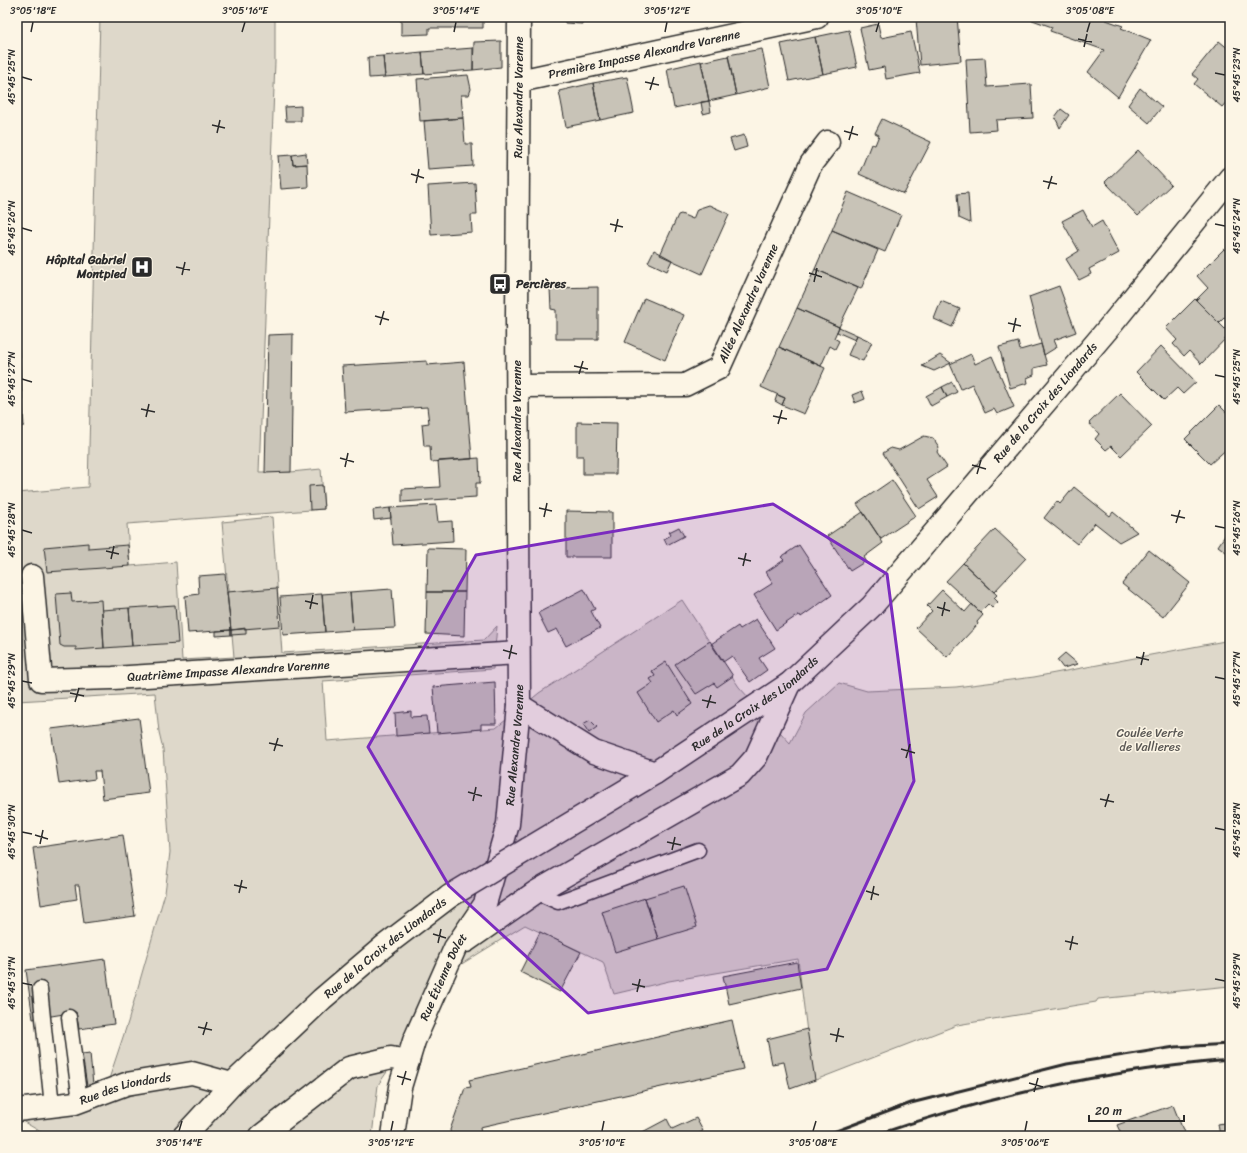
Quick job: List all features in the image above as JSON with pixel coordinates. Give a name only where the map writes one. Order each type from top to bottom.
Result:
[{"type":"main road","name":"Rue Alexandre Varenne","points":[[508,824],[519,705],[519,17]]},
{"type":"main road","name":"Première Impasse Alexandre Varenne","points":[[519,81],[817,17]]},
{"type":"main road","name":"Allée Alexandre Varenne","points":[[518,386],[685,385],[719,368],[811,164],[828,142]]},
{"type":"main road","name":"Rue de la Croix des Liondards","points":[[187,1133],[232,1084],[322,1000],[383,947],[450,896],[655,773],[789,684],[872,606],[1112,324],[1230,178]]},
{"type":"main road","name":"Quatrième Impasse Alexandre Varenne","points":[[32,576],[41,680],[113,678],[518,653]]},
{"type":"main road","points":[[455,948],[536,892],[740,776],[756,757],[789,684]]},
{"type":"main road","points":[[519,705],[594,752],[655,773]]},
{"type":"main road","name":"Rue Étienne Dolet","points":[[392,1136],[400,1087],[414,1042],[455,948],[485,904],[508,824]]},
{"type":"main road","points":[[261,1136],[349,1068],[391,1058],[408,1061]]},
{"type":"main road","name":"Rue des Liondards","points":[[17,1110],[80,1101],[126,1084],[192,1074],[232,1084]]},
{"type":"lane","points":[[536,892],[558,902],[698,850]]},
{"type":"lane","points":[[40,989],[52,1106]]},
{"type":"lane","points":[[69,1017],[80,1101]]},
{"type":"highlighted area","points":[[773,504],[887,574],[914,781],[827,969],[588,1013],[449,886],[368,747],[476,555]]},
{"type":"green space","name":"Coulée Verte de Vallieres","points":[[100,17],[275,17],[275,62],[259,472],[291,472],[321,469],[324,509],[127,524],[130,566],[176,562],[182,660],[234,657],[222,522],[272,517],[282,653],[484,640],[497,626],[493,669],[323,681],[327,741],[496,728],[539,693],[682,600],[739,687],[790,743],[806,713],[839,683],[867,691],[956,687],[1034,677],[1230,640],[1230,986],[1098,999],[1096,1002],[957,1025],[813,1081],[798,959],[669,981],[614,994],[603,962],[525,925],[460,965],[378,1085],[372,1136],[48,1136],[17,1118],[108,1082],[128,1022],[165,893],[170,852],[163,749],[159,732],[155,693],[17,701],[17,673],[24,656],[20,575],[17,575],[17,493],[88,487]]},
{"type":"building","points":[[401,17],[483,17],[483,28],[429,28],[429,34],[401,35]]},
{"type":"building","points":[[565,17],[582,17],[582,24],[565,23]]},
{"type":"building","points":[[932,17],[957,17],[961,61],[920,65],[916,19]]},
{"type":"building","points":[[1024,17],[1108,17],[1106,20],[1123,26],[1121,28],[1151,40],[1118,97],[1088,72],[1104,50],[1050,31],[1052,27]]},
{"type":"building","points":[[878,24],[881,38],[911,32],[920,73],[886,79],[884,67],[869,70],[860,28]]},
{"type":"building","points":[[849,30],[857,67],[823,74],[815,37]]},
{"type":"building","points":[[815,37],[823,74],[789,81],[781,44]]},
{"type":"building","points":[[501,41],[501,67],[473,70],[474,42]]},
{"type":"building","points":[[1219,41],[1230,50],[1230,98],[1222,107],[1194,84],[1198,79],[1192,74]]},
{"type":"building","points":[[473,48],[473,70],[424,74],[422,52]]},
{"type":"building","points":[[762,49],[770,87],[736,95],[728,55]]},
{"type":"building","points":[[422,52],[424,74],[385,77],[383,56]]},
{"type":"building","points":[[383,56],[385,77],[369,78],[368,57]]},
{"type":"building","points":[[728,56],[736,95],[709,101],[701,62]]},
{"type":"building","points":[[985,58],[987,87],[1031,84],[1033,118],[996,120],[997,130],[970,132],[966,59]]},
{"type":"building","points":[[701,61],[709,101],[674,108],[667,69]]},
{"type":"building","points":[[468,75],[471,89],[469,95],[461,95],[463,118],[420,121],[417,79]]},
{"type":"building","points":[[627,77],[634,113],[600,120],[593,83]]},
{"type":"building","points":[[593,83],[600,120],[566,127],[559,91]]},
{"type":"building","points":[[1140,88],[1162,107],[1149,123],[1128,105]]},
{"type":"building","points":[[709,101],[711,112],[703,114],[701,102]]},
{"type":"building","points":[[301,106],[301,121],[286,121],[285,107]]},
{"type":"building","points":[[1061,109],[1069,115],[1060,128],[1055,117]]},
{"type":"building","points":[[463,118],[465,144],[472,144],[473,166],[428,169],[424,121]]},
{"type":"building","points":[[882,119],[931,142],[904,194],[859,174],[871,144],[875,145],[879,135],[875,133]]},
{"type":"building","points":[[744,135],[747,147],[734,151],[730,139]]},
{"type":"building","points":[[1138,150],[1171,185],[1138,216],[1105,182]]},
{"type":"building","points":[[306,153],[307,164],[293,165],[292,155]]},
{"type":"building","points":[[292,155],[293,165],[307,164],[308,187],[281,189],[278,156]]},
{"type":"building","points":[[475,183],[477,215],[471,215],[472,232],[431,235],[428,186]]},
{"type":"building","points":[[848,192],[901,215],[885,252],[832,230]]},
{"type":"building","points":[[968,193],[970,223],[959,218],[957,194]]},
{"type":"building","points":[[709,205],[729,214],[702,274],[660,255],[678,215],[681,214],[693,219],[697,209]]},
{"type":"building","points":[[1083,210],[1092,227],[1102,221],[1119,253],[1089,269],[1091,274],[1079,280],[1066,259],[1079,251],[1062,221]]},
{"type":"building","points":[[832,230],[878,250],[861,289],[815,269]]},
{"type":"building","points":[[1224,249],[1230,254],[1230,302],[1226,306],[1230,309],[1230,312],[1219,323],[1196,300],[1208,288],[1197,276]]},
{"type":"building","points":[[654,250],[672,260],[667,271],[648,262]]},
{"type":"building","points":[[815,269],[858,288],[839,327],[797,308]]},
{"type":"building","points":[[1059,286],[1076,332],[1054,340],[1057,347],[1044,355],[1029,297]]},
{"type":"building","points":[[598,287],[598,339],[556,339],[556,310],[551,309],[550,288]]},
{"type":"building","points":[[644,298],[684,315],[665,360],[625,342]]},
{"type":"building","points":[[1195,299],[1230,334],[1201,364],[1189,351],[1184,356],[1173,344],[1177,340],[1166,328]]},
{"type":"building","points":[[941,301],[960,309],[952,327],[934,319]]},
{"type":"building","points":[[797,308],[839,327],[834,338],[839,341],[835,349],[830,346],[821,366],[779,347]]},
{"type":"building","points":[[17,326],[24,426],[17,427]]},
{"type":"building","points":[[839,327],[857,335],[855,340],[837,332]]},
{"type":"building","points":[[293,334],[291,472],[265,473],[268,335]]},
{"type":"building","points":[[857,335],[872,342],[863,361],[848,355]]},
{"type":"building","points":[[1018,342],[1020,350],[1041,344],[1047,365],[1034,368],[1034,375],[1027,378],[1028,383],[1010,388],[999,347]]},
{"type":"building","points":[[1161,346],[1196,382],[1183,394],[1177,388],[1164,400],[1136,372]]},
{"type":"building","points":[[779,347],[825,368],[804,414],[782,405],[785,398],[761,387]]},
{"type":"building","points":[[971,354],[975,364],[992,356],[1014,407],[997,414],[994,409],[985,413],[972,384],[961,389],[950,364]]},
{"type":"building","points":[[940,355],[951,363],[934,371],[922,366]]},
{"type":"building","points":[[427,361],[427,365],[464,362],[472,459],[431,462],[430,446],[424,446],[422,424],[429,423],[427,407],[345,412],[342,366]]},
{"type":"building","points":[[952,382],[957,392],[947,397],[942,387]]},
{"type":"building","points":[[942,387],[947,397],[931,406],[926,396]]},
{"type":"building","points":[[862,391],[865,399],[855,403],[852,395]]},
{"type":"building","points":[[1120,393],[1152,426],[1121,456],[1111,446],[1106,450],[1095,439],[1099,434],[1089,423]]},
{"type":"building","points":[[777,395],[785,398],[782,405],[775,401]]},
{"type":"building","points":[[1219,405],[1230,416],[1230,446],[1210,464],[1185,439]]},
{"type":"building","points":[[577,422],[617,423],[616,474],[583,474],[583,456],[577,456]]},
{"type":"building","points":[[924,436],[933,438],[939,447],[937,452],[947,467],[927,480],[938,497],[919,509],[883,453],[891,448],[899,450]]},
{"type":"building","points":[[479,458],[480,483],[476,483],[476,497],[402,502],[402,489],[440,487],[438,461]]},
{"type":"building","points":[[892,480],[916,516],[881,539],[857,504]]},
{"type":"building","points":[[322,485],[324,509],[310,510],[309,486]]},
{"type":"building","points":[[1074,487],[1110,516],[1113,512],[1137,532],[1119,542],[1095,523],[1077,544],[1044,518],[1057,501],[1060,504]]},
{"type":"building","points":[[436,505],[438,522],[452,521],[453,541],[393,545],[390,508]]},
{"type":"building","points":[[390,508],[391,518],[374,520],[373,510]]},
{"type":"building","points":[[566,511],[612,512],[612,557],[566,557]]},
{"type":"building","points":[[863,512],[883,543],[864,557],[866,561],[850,571],[827,536]]},
{"type":"building","points":[[679,527],[684,536],[667,545],[664,539],[671,535],[669,532]]},
{"type":"building","points":[[1230,528],[1230,555],[1218,546]]},
{"type":"building","points":[[995,529],[1026,558],[994,592],[963,563]]},
{"type":"building","points":[[88,543],[88,548],[128,545],[130,566],[47,572],[44,547]]},
{"type":"building","points":[[799,545],[832,595],[801,617],[800,615],[795,617],[776,630],[754,595],[773,583],[766,572],[784,560],[781,557]]},
{"type":"building","points":[[428,548],[466,549],[465,592],[427,592]]},
{"type":"building","points":[[1149,550],[1190,583],[1163,617],[1122,584]]},
{"type":"building","points":[[963,563],[997,595],[994,598],[998,602],[992,608],[988,604],[980,612],[946,581]]},
{"type":"building","points":[[225,574],[231,630],[188,633],[185,596],[199,594],[198,576]]},
{"type":"building","points":[[277,588],[280,626],[231,630],[227,592]]},
{"type":"building","points":[[392,589],[395,628],[353,630],[350,592]]},
{"type":"building","points":[[584,589],[595,609],[591,611],[600,628],[566,646],[557,629],[548,633],[538,613]]},
{"type":"building","points":[[942,590],[965,612],[972,604],[983,615],[977,622],[978,624],[947,657],[916,628],[932,611],[927,606]]},
{"type":"building","points":[[350,592],[353,630],[325,632],[322,594]]},
{"type":"building","points":[[427,592],[465,592],[464,636],[426,634]]},
{"type":"building","points":[[71,593],[72,602],[101,600],[104,648],[76,650],[76,647],[64,647],[60,645],[56,594]]},
{"type":"building","points":[[322,594],[325,632],[283,635],[280,597]]},
{"type":"building","points":[[175,605],[178,643],[132,646],[129,608]]},
{"type":"building","points":[[129,608],[132,646],[104,648],[102,610]]},
{"type":"building","points":[[756,619],[775,648],[759,658],[767,670],[750,682],[732,656],[723,662],[711,644],[738,626],[740,629]]},
{"type":"building","points":[[246,628],[246,634],[231,635],[231,630]]},
{"type":"building","points":[[231,630],[231,635],[216,636],[216,631]]},
{"type":"building","points":[[710,641],[733,676],[717,687],[714,683],[696,694],[675,664]]},
{"type":"building","points":[[1065,653],[1078,664],[1063,668],[1057,660]]},
{"type":"building","points":[[666,662],[692,704],[677,715],[674,710],[656,722],[638,693],[653,683],[650,679],[655,676],[652,671]]},
{"type":"building","points":[[495,682],[496,724],[481,724],[481,729],[437,733],[433,687]]},
{"type":"building","points":[[411,711],[411,717],[427,716],[429,733],[396,736],[395,713]]},
{"type":"building","points":[[139,718],[149,793],[103,799],[100,771],[94,771],[95,779],[59,784],[51,729]]},
{"type":"building","points":[[590,720],[597,727],[589,733],[583,724]]},
{"type":"building","points":[[123,835],[135,916],[84,923],[79,885],[75,885],[77,899],[41,905],[33,848]]},
{"type":"building","points":[[684,886],[697,927],[658,939],[645,898]]},
{"type":"building","points":[[645,898],[658,939],[615,952],[602,912]]},
{"type":"building","points":[[540,932],[581,952],[560,992],[520,972]]},
{"type":"building","points":[[105,959],[114,1024],[79,1029],[76,1012],[33,1019],[26,970]]},
{"type":"building","points":[[797,962],[801,988],[729,1004],[723,976]]},
{"type":"building","points":[[732,1020],[743,1069],[480,1127],[481,1136],[451,1136],[450,1130],[465,1088],[471,1087],[469,1080]]},
{"type":"building","points":[[807,1029],[815,1080],[790,1089],[784,1062],[772,1064],[767,1039]]},
{"type":"building","points":[[90,1053],[93,1085],[87,1086],[82,1054]]},
{"type":"building","points":[[1173,1105],[1185,1135],[1122,1136],[1117,1125]]},
{"type":"building","points":[[696,1118],[703,1131],[694,1136],[635,1136],[667,1119],[672,1129]]},
{"type":"building","points":[[1230,1122],[1230,1136],[1220,1136],[1218,1124]]},
{"type":"railway","points":[[823,1136],[911,1103],[1067,1064],[1175,1047],[1230,1044]]},
{"type":"railway","points":[[873,1136],[960,1109],[1049,1087],[1139,1070],[1230,1060]]},
{"type":"place","name":"Hôpital Gabriel Montpied","points":[[142,267]]},
{"type":"place","name":"Percières","points":[[500,284]]}]
